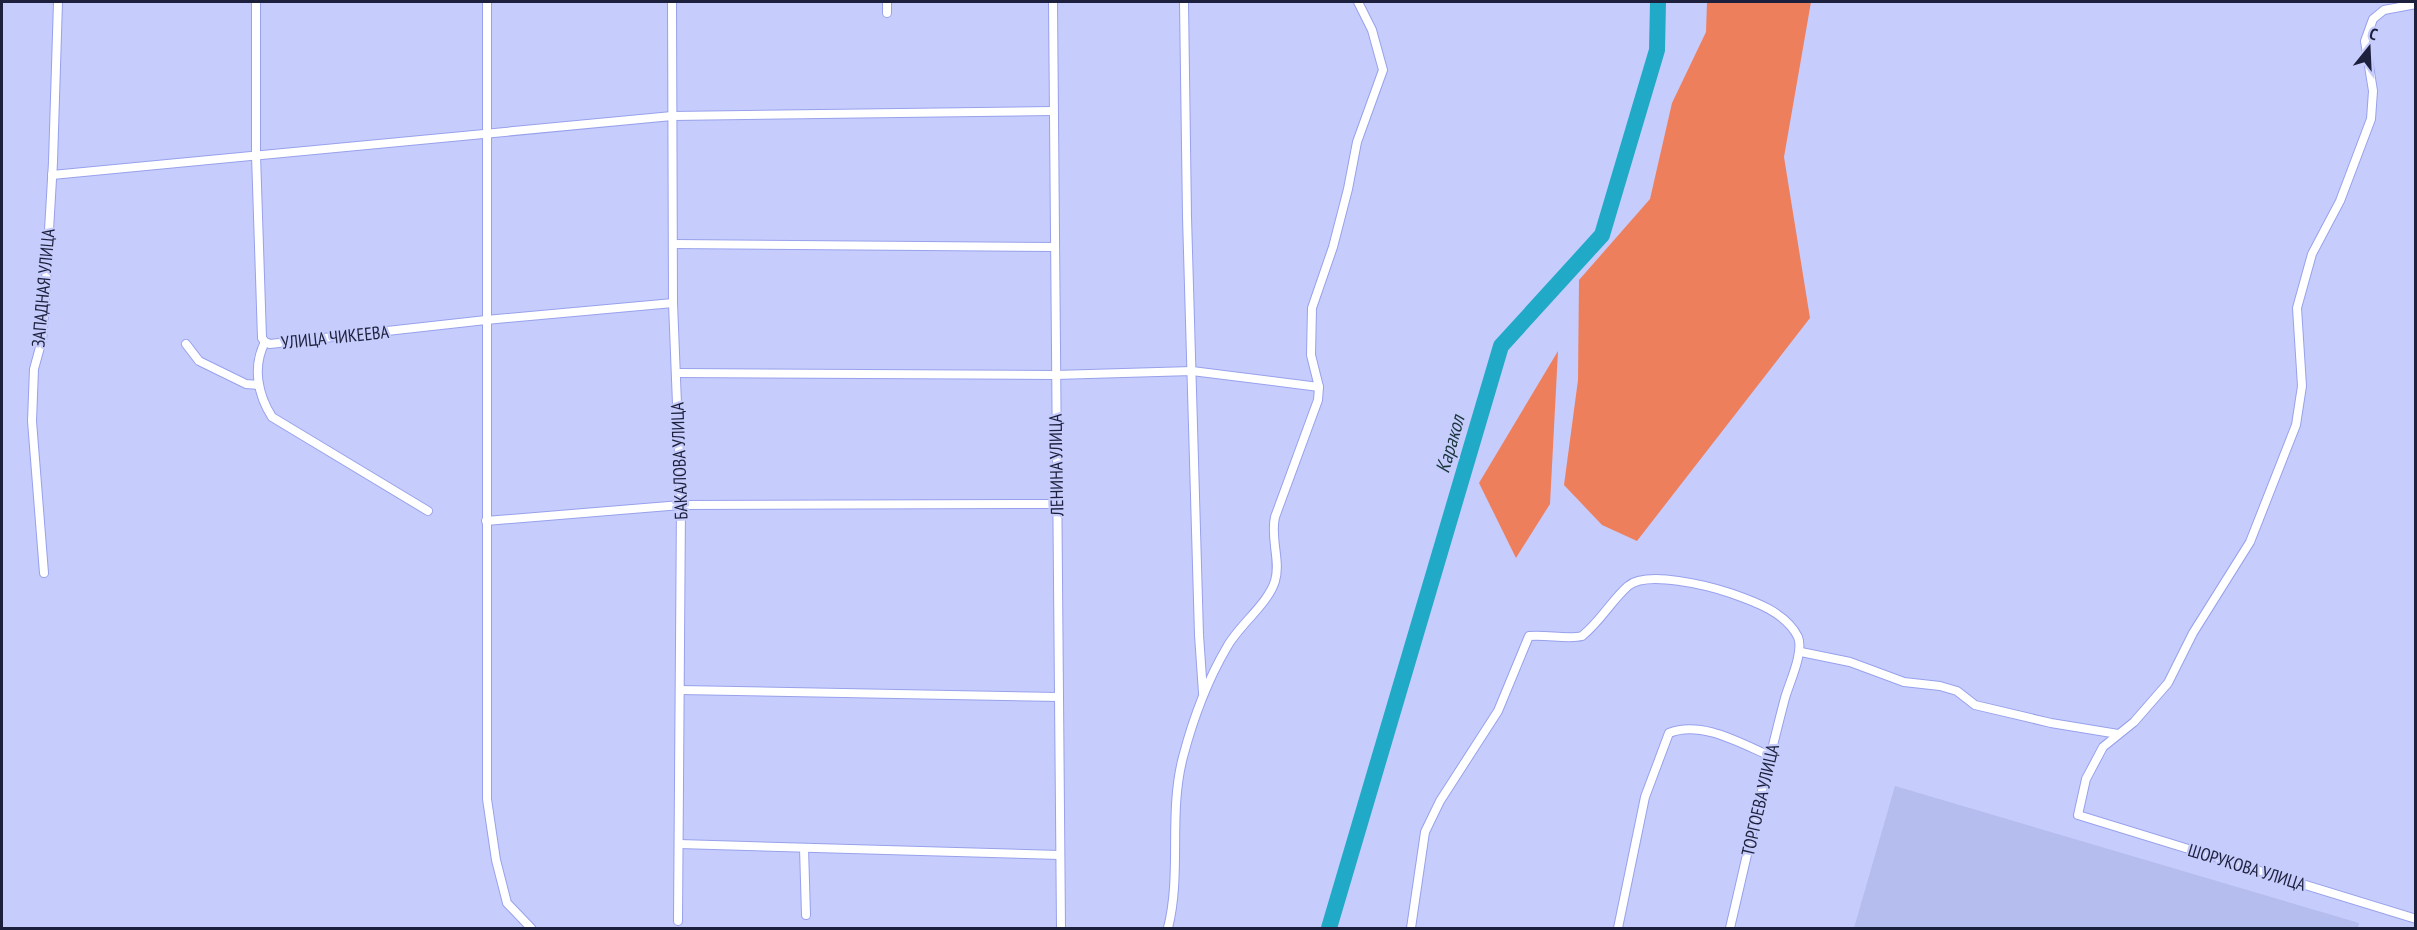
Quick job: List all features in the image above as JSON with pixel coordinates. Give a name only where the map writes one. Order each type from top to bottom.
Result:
[{"type":"street","name":"ЗАПАДНАЯ УЛИЦА","points":[[44,573],[32,421],[33,369],[42,340],[44,315],[58,2]]},
{"type":"street","name":"УЛИЦА ЧИКЕЕВА","points":[[256,2],[256,155],[262,338],[265,342],[270,344],[486,320],[673,303]]},
{"type":"street","points":[[487,2],[487,799],[496,860],[507,903],[531,928]]},
{"type":"street","name":"БАКАЛОВА УЛИЦА","points":[[672,2],[673,303],[681,505],[678,921]]},
{"type":"street","points":[[887,2],[887,13]]},
{"type":"street","name":"ЛЕНИНА УЛИЦА","points":[[1053,2],[1061,928]]},
{"type":"street","points":[[1184,2],[1199,635],[1203,695]]},
{"type":"street","points":[[1168,928],[1175,884],[1174,823],[1177,787],[1183,757],[1203,695],[1228,645],[1276,579],[1272,530],[1318,400],[1319,387],[1311,355],[1312,308],[1333,247],[1357,142],[1383,70],[1372,30],[1358,2]]},
{"type":"street","points":[[1411,928],[1425,832],[1440,801],[1498,711],[1529,636],[1554,635],[1575,638],[1582,636],[1630,584],[1643,580],[1670,580],[1708,585],[1757,603],[1781,617],[1797,636],[1801,652],[1850,662],[1904,682],[1957,691],[1975,705],[2051,723],[2118,734],[2134,722],[2169,683],[2193,633],[2250,542],[2296,425],[2302,386],[2297,308],[2312,254],[2340,201],[2370,119],[2373,91],[2365,41],[2373,19],[2384,10],[2415,4]]},
{"type":"street","points":[[52,175],[672,116],[1053,111]]},
{"type":"street","points":[[672,244],[1054,247]]},
{"type":"street","points":[[265,342],[260,351],[258,384],[262,400],[272,417],[428,511]]},
{"type":"street","points":[[186,344],[199,361],[246,384],[258,384]]},
{"type":"street","points":[[676,373],[1055,375],[1192,371],[1319,387]]},
{"type":"street","points":[[486,521],[681,505],[1057,504]]},
{"type":"street","name":"ТОРГОЕВА УЛИЦА","points":[[1730,928],[1770,756],[1792,673],[1801,652]]},
{"type":"street","points":[[680,690],[1059,697]]},
{"type":"street","points":[[1618,928],[1645,797],[1669,733],[1679,729],[1693,728],[1732,740],[1770,756]]},
{"type":"street","name":"ШОРУКОВА УЛИЦА","points":[[2118,734],[2103,747],[2085,779],[2078,815],[2415,919]]},
{"type":"street","points":[[679,844],[1060,855]]},
{"type":"street","points":[[804,848],[807,915]]},
{"type":"shaded area","points":[[1707,2],[1811,2],[1784,157],[1810,318],[1637,541],[1602,525],[1564,485],[1578,380],[1579,280],[1650,199],[1672,103],[1706,32]]},
{"type":"shaded area","points":[[1558,351],[1550,504],[1516,558],[1479,483]]},
{"type":"shaded area","points":[[1895,786],[2359,923],[2358,928],[1854,928]]},
{"type":"waterway","name":"Каракол","points":[[1329,928],[1501,346],[1602,235],[1657,50],[1658,2]]}]
